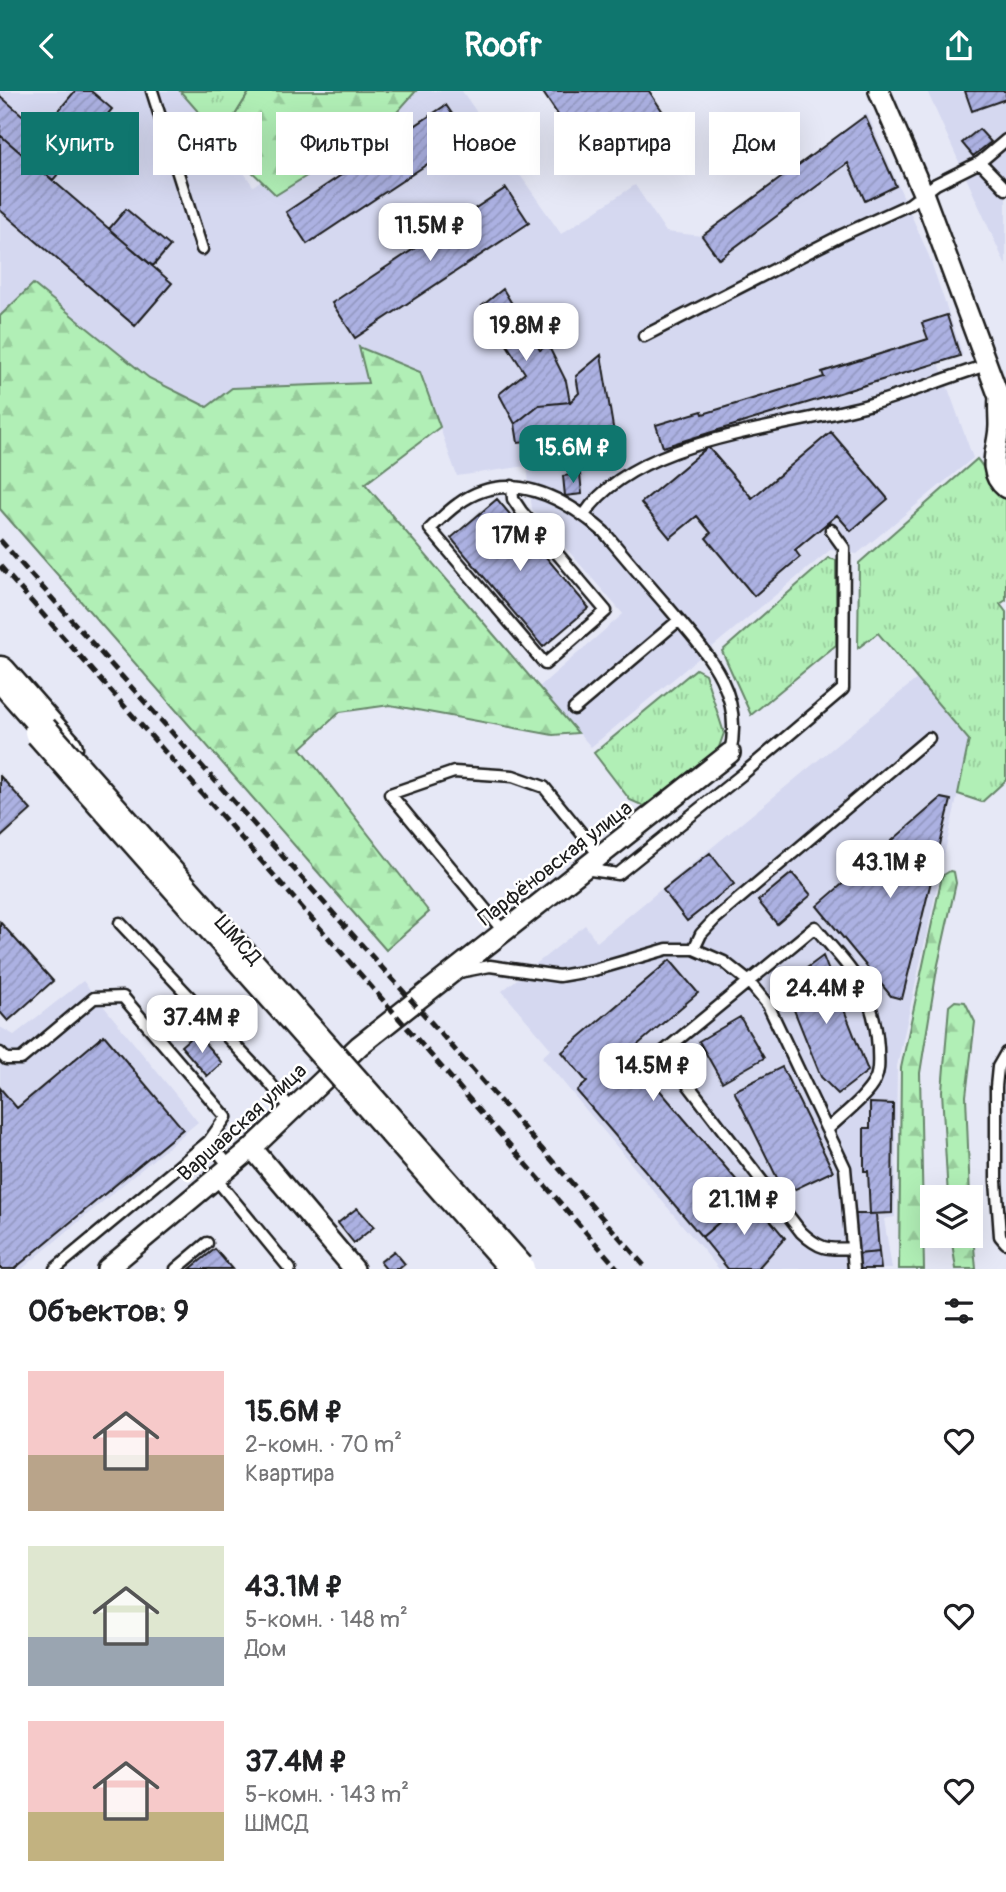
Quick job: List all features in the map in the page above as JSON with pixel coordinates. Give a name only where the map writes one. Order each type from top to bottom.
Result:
[{"type":"main road","name":"ШМСД","points":[[0,673],[532,1269]]},
{"type":"main road","name":"ШМСД","points":[[0,685],[518,1269]]},
{"type":"street","points":[[879,91],[923,193],[1002,400],[997,409],[999,423],[993,469],[1000,483],[1006,488]]},
{"type":"street","name":"Парфёновская улица","points":[[407,1007],[730,753]]},
{"type":"street","name":"Варшавская улица","points":[[107,1269],[252,1148],[359,1046],[407,1007]]},
{"type":"street","points":[[252,1148],[354,1269]]},
{"type":"lane","points":[[152,91],[202,249]]},
{"type":"lane","points":[[644,336],[842,235],[910,204],[936,184],[980,162],[1006,140]]},
{"type":"lane","points":[[980,162],[1006,189]]},
{"type":"lane","points":[[584,515],[599,496],[629,474],[669,454],[707,442],[870,405],[987,365]]},
{"type":"lane","points":[[512,486],[513,499],[521,511],[606,611],[545,664],[430,529],[460,502],[484,490],[512,486],[533,489],[584,515],[604,532],[707,653],[721,677],[731,705],[735,732],[730,753]]},
{"type":"lane","points":[[584,869],[618,874],[843,689],[844,548],[831,530]]},
{"type":"lane","points":[[574,709],[679,620]]},
{"type":"lane","points":[[694,949],[701,934],[715,919],[929,738]]},
{"type":"lane","points":[[504,932],[390,794],[454,772],[513,776],[544,787],[600,856]]},
{"type":"lane","points":[[120,923],[265,1077],[292,1110]]},
{"type":"lane","points":[[827,1130],[869,1088],[876,1078],[879,1064],[872,1007],[860,982],[815,927],[663,1052],[801,1232],[814,1245],[832,1250],[852,1248]]},
{"type":"lane","points":[[452,973],[490,966],[559,976],[594,971],[667,949],[694,949],[724,962],[748,981],[768,1005],[845,1168],[854,1269]]},
{"type":"lane","points":[[0,1053],[6,1059],[21,1059],[94,998],[123,997],[226,1117],[209,1141],[55,1269]]},
{"type":"lane","points":[[1006,1053],[998,1067],[1001,1087],[996,1181],[1000,1236],[1006,1243]]},
{"type":"lane","points":[[209,1141],[223,1173],[290,1269]]},
{"type":"lane","points":[[176,1269],[207,1243]]},
{"type":"shaded area","points":[[0,91],[188,91],[202,112],[153,112],[153,175],[245,175],[253,186],[276,170],[276,175],[413,175],[413,112],[361,112],[392,91],[462,91],[477,112],[427,112],[427,175],[520,175],[561,234],[635,185],[666,232],[702,236],[784,175],[800,175],[800,163],[867,113],[929,256],[963,355],[939,363],[973,458],[857,554],[830,550],[591,747],[539,687],[623,614],[532,509],[527,466],[457,476],[420,372],[360,348],[369,383],[233,388],[207,407],[149,378],[33,285],[0,316]]},
{"type":"shaded area","points":[[927,91],[1006,91],[1006,266]]},
{"type":"shaded area","points":[[918,678],[970,740],[897,1066],[895,1217],[884,1219],[892,1269],[719,1269],[542,1057],[551,1049],[502,991],[585,925],[597,942]]},
{"type":"shaded area","points":[[83,981],[198,1122],[22,1269],[0,1269],[0,1027],[14,1035]]},
{"type":"green space","points":[[180,91],[250,91],[237,112],[198,112]]},
{"type":"green space","points":[[250,91],[416,91],[397,112],[276,112],[276,175],[308,175],[276,195],[255,175],[262,175],[262,112],[237,112]]},
{"type":"green space","points":[[33,284],[149,378],[207,407],[232,388],[368,383],[359,347],[420,372],[440,427],[365,484],[578,733],[553,735],[390,705],[340,712],[301,748],[429,912],[386,950],[0,509],[0,316]]},
{"type":"green space","points":[[977,459],[1006,498],[1006,600],[1000,604],[1006,612],[1006,780],[982,802],[958,794],[969,740],[878,633],[858,648],[859,563]]},
{"type":"green space","points":[[828,558],[836,560],[836,645],[751,715],[722,651]]},
{"type":"green space","points":[[696,669],[705,674],[724,733],[718,750],[644,806],[630,800],[594,753]]},
{"type":"green space","points":[[950,871],[954,872],[956,883],[937,969],[920,1073],[922,1185],[920,1185],[920,1248],[924,1248],[924,1269],[899,1269],[901,1068],[942,876]]},
{"type":"green space","points":[[955,1001],[965,1002],[975,1022],[966,1096],[970,1185],[947,1185],[942,1091],[949,1006]]},
{"type":"green space","points":[[953,1248],[974,1248],[976,1269],[956,1269]]},
{"type":"building","points":[[75,91],[91,91],[112,109],[110,112],[57,112]]},
{"type":"building","points":[[542,91],[649,91],[663,112],[556,112]]},
{"type":"building","points":[[965,91],[1006,91],[1006,99],[972,111]]},
{"type":"building","points":[[0,96],[21,114],[21,153],[0,135]]},
{"type":"building","points":[[446,105],[451,112],[436,112]]},
{"type":"building","points":[[865,116],[896,186],[865,201],[848,163],[719,259],[702,236],[785,175],[800,175],[800,164]]},
{"type":"building","points":[[427,118],[427,164],[413,174],[413,127]]},
{"type":"building","points":[[979,129],[991,142],[973,156],[962,143]]},
{"type":"building","points":[[0,135],[21,153],[21,175],[46,175],[172,283],[135,326],[0,210]]},
{"type":"building","points":[[341,175],[411,175],[307,244],[286,212]]},
{"type":"building","points":[[506,188],[529,223],[355,338],[332,303]]},
{"type":"building","points":[[126,209],[170,246],[153,266],[109,229]]},
{"type":"building","points":[[503,289],[540,350],[548,345],[566,381],[570,402],[539,405],[515,424],[499,394],[525,373],[482,306]]},
{"type":"building","points":[[947,315],[960,356],[663,447],[656,425],[702,411],[703,414],[824,377],[822,372],[928,339],[922,323]]},
{"type":"building","points":[[601,355],[614,433],[518,443],[515,424],[539,405],[570,402],[579,393],[576,376]]},
{"type":"building","points":[[831,432],[888,499],[851,531],[837,515],[795,550],[800,557],[754,596],[706,538],[711,533],[697,516],[670,538],[641,503],[708,447],[752,498]]},
{"type":"building","points":[[580,474],[582,494],[565,496],[563,476]]},
{"type":"building","points":[[497,499],[589,608],[543,647],[451,538]]},
{"type":"building","points":[[0,776],[31,810],[0,838]]},
{"type":"building","points":[[941,798],[951,800],[902,999],[891,996],[817,906]]},
{"type":"building","points":[[710,853],[734,884],[687,921],[663,890]]},
{"type":"building","points":[[792,873],[811,895],[777,924],[758,901]]},
{"type":"building","points":[[0,922],[53,981],[8,1021],[0,1012]]},
{"type":"building","points":[[823,956],[868,1071],[838,1094],[821,1077],[784,985]]},
{"type":"building","points":[[670,960],[698,993],[628,1053],[750,1196],[702,1237],[577,1091],[587,1082],[562,1052]]},
{"type":"building","points":[[740,1017],[764,1058],[722,1082],[699,1041]]},
{"type":"building","points":[[196,1033],[222,1063],[207,1076],[181,1046]]},
{"type":"building","points":[[104,1035],[183,1129],[14,1269],[0,1269],[0,1088],[17,1108]]},
{"type":"building","points":[[782,1067],[833,1171],[785,1194],[734,1091]]},
{"type":"building","points":[[870,1103],[893,1104],[892,1213],[870,1214],[868,1171],[864,1171],[864,1128],[870,1128]]},
{"type":"building","points":[[750,1196],[785,1238],[759,1267],[761,1269],[728,1269],[702,1237]]},
{"type":"building","points":[[357,1208],[374,1227],[354,1243],[338,1223]]},
{"type":"building","points":[[855,1214],[876,1214],[879,1252],[858,1254]]},
{"type":"building","points":[[215,1249],[232,1269],[190,1269]]},
{"type":"building","points":[[394,1251],[405,1264],[399,1269],[386,1269],[380,1262]]},
{"type":"building","points":[[879,1252],[881,1269],[859,1269],[858,1254]]},
{"type":"railway","points":[[0,540],[436,1028],[647,1269]]},
{"type":"railway","points":[[0,566],[618,1269]]}]
